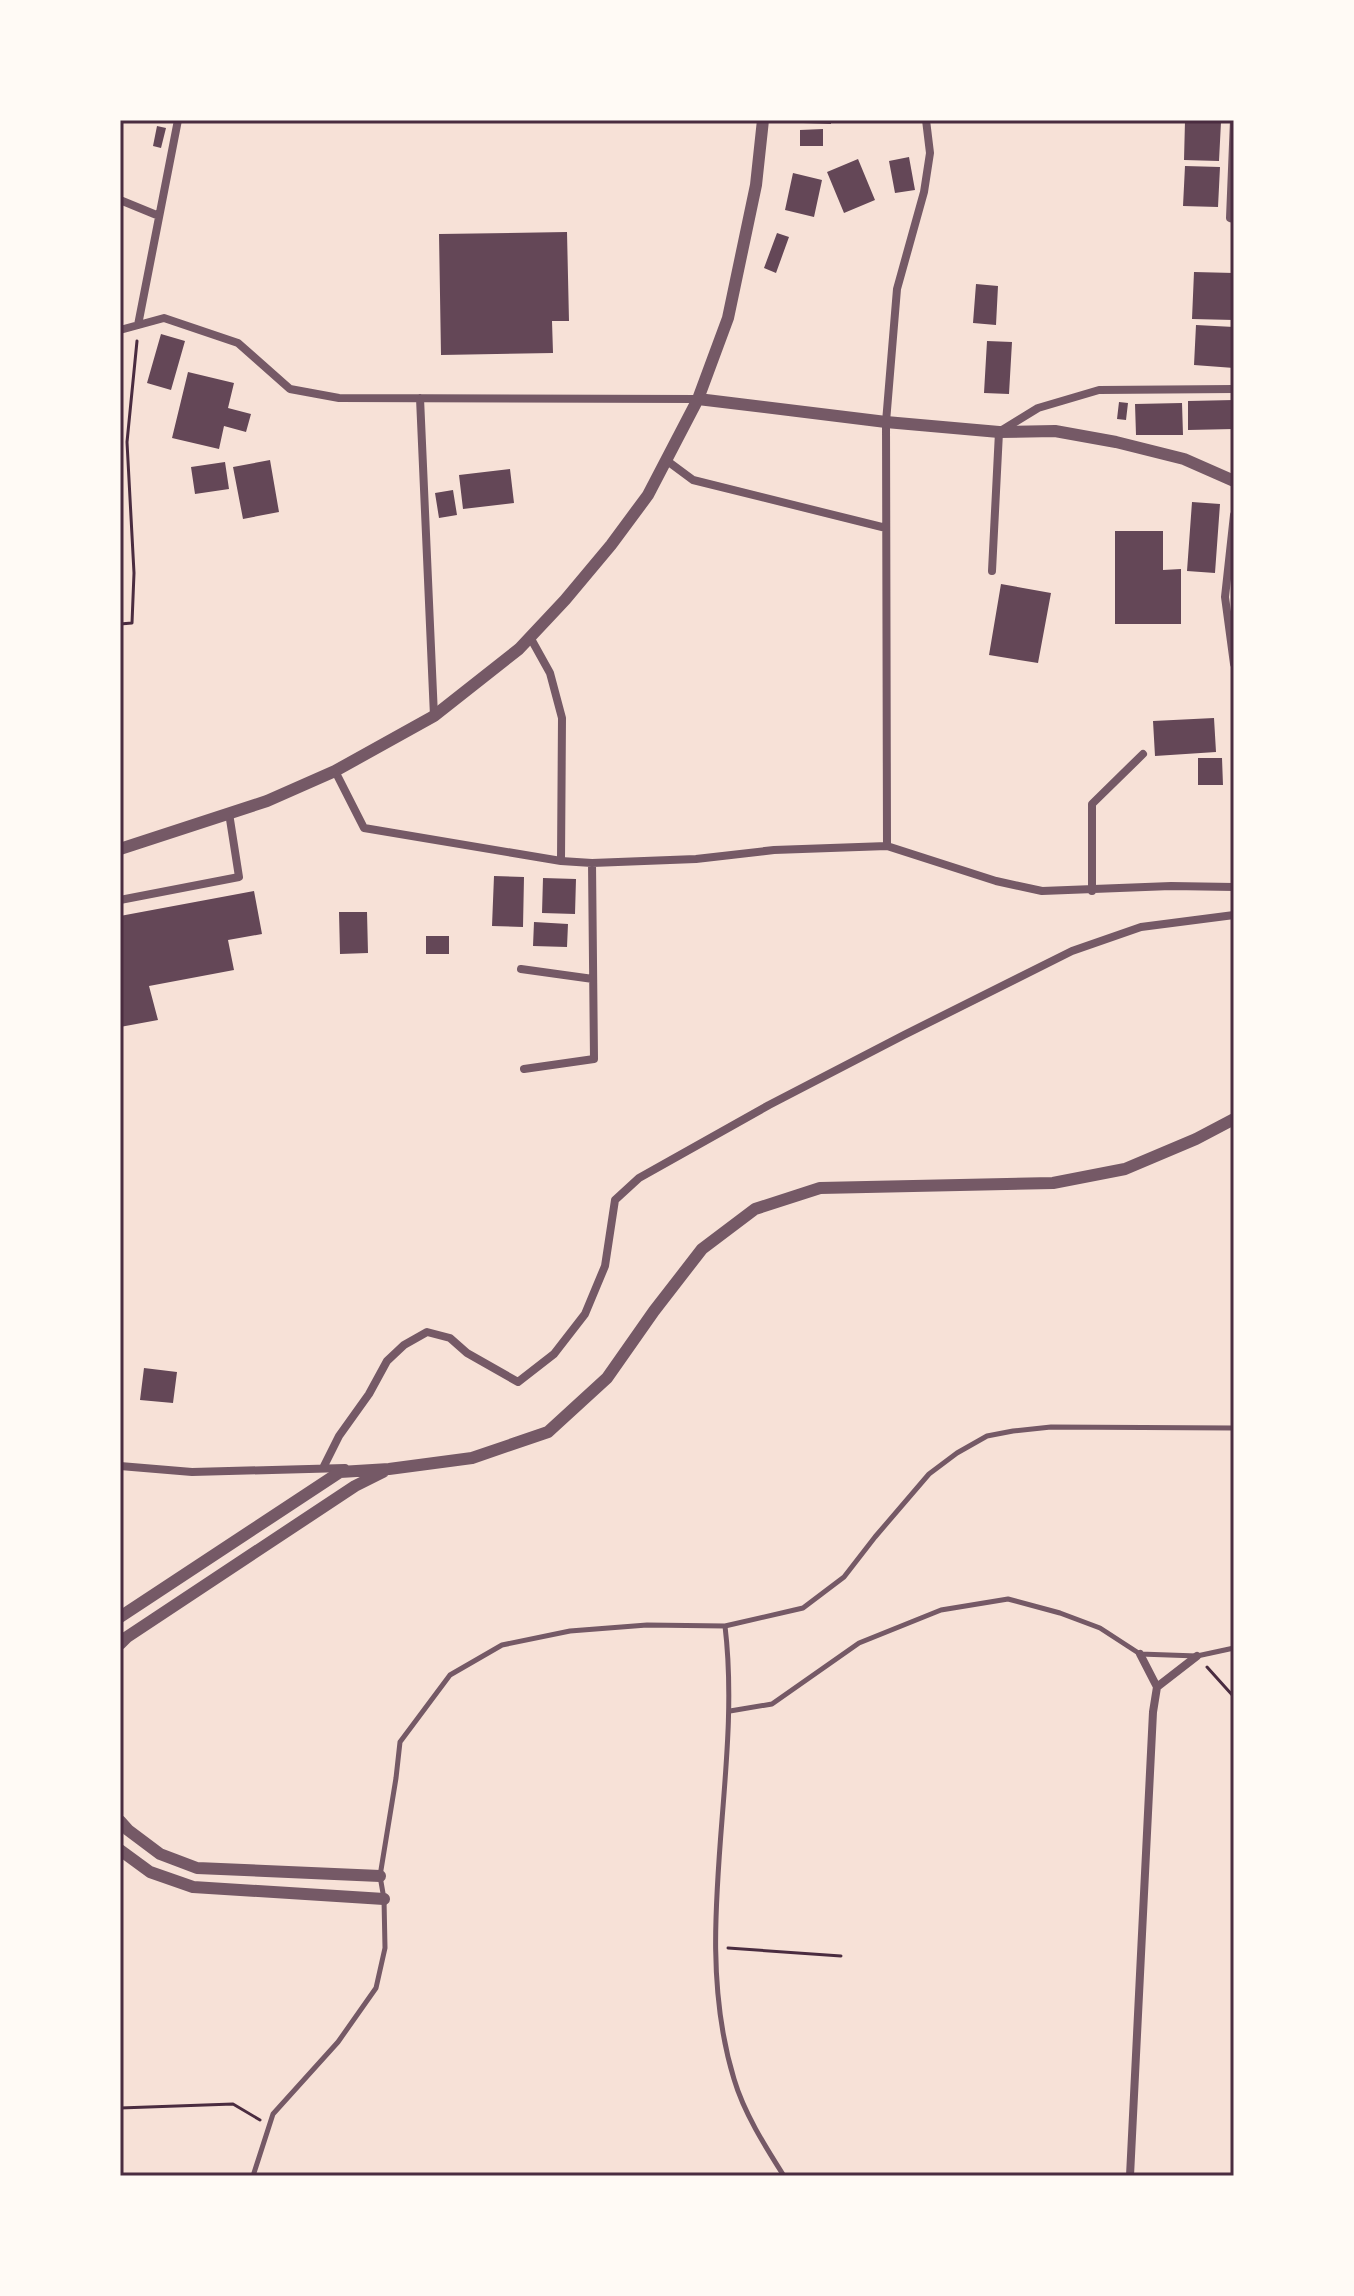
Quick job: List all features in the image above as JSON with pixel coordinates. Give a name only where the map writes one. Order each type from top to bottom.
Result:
[{"type":"street","points":[[138,325],[178,120]]},
{"type":"street","points":[[120,849],[267,801],[335,771],[434,716],[530,637],[611,545],[648,495],[698,399],[728,318],[756,185],[763,120]]},
{"type":"street","points":[[887,846],[886,422],[897,289],[924,192],[930,153],[926,120]]},
{"type":"street","points":[[1234,120],[1230,218],[1234,219]]},
{"type":"street","points":[[120,200],[159,216]]},
{"type":"street","points":[[120,330],[164,318],[238,343],[290,389],[339,398],[698,399],[886,422],[999,432],[1055,431],[1184,459],[1234,481]]},
{"type":"street","points":[[999,432],[1038,408],[1099,390],[1234,389]]},
{"type":"street","points":[[420,398],[434,716]]},
{"type":"street","points":[[992,571],[999,432]]},
{"type":"street","points":[[666,460],[693,480],[886,528]]},
{"type":"street","points":[[1234,515],[1225,597],[1234,664]]},
{"type":"street","points":[[530,637],[550,673],[562,718],[561,861]]},
{"type":"street","points":[[1092,891],[1092,804],[1143,754]]},
{"type":"street","points":[[335,771],[364,828],[561,861],[592,863],[696,859],[774,850],[887,846],[996,881],[1042,891],[1234,887]]},
{"type":"street","points":[[120,900],[239,877],[229,813]]},
{"type":"street","points":[[524,1069],[594,1059],[592,863]]},
{"type":"street","points":[[323,1468],[339,1436],[369,1394],[387,1361],[404,1345],[427,1332],[450,1338],[467,1353],[518,1382],[554,1354],[585,1314],[605,1266],[615,1200],[639,1178],[850,1063],[1072,951],[1141,927],[1234,915]]},
{"type":"street","points":[[521,969],[593,979]]},
{"type":"street","points":[[120,1617],[340,1472],[472,1458],[548,1432],[607,1378],[702,1249],[755,1209],[820,1188],[1053,1183],[1125,1169],[1234,1119]]},
{"type":"street","points":[[120,1466],[192,1472],[389,1469]]},
{"type":"street","points":[[120,1644],[355,1486],[389,1469]]},
{"type":"street","points":[[1130,2176],[1153,1712],[1157,1687],[1140,1654]]},
{"type":"street","points":[[1157,1687],[1197,1656]]},
{"type":"street","points":[[120,1821],[160,1854],[197,1868],[380,1876]]},
{"type":"street","points":[[120,1850],[150,1872],[193,1887],[384,1899]]},
{"type":"lane","points":[[253,2176],[273,2114],[338,2042],[376,1988],[385,1948],[380,1876],[400,1742],[450,1675],[502,1645],[570,1631],[647,1625],[725,1626],[803,1608],[844,1577],[929,1474],[987,1436],[1051,1427],[1234,1428]]},
{"type":"lane","points":[[730,1711],[772,1704],[859,1643],[941,1610],[1008,1599],[1100,1628],[1140,1654],[1197,1656],[1234,1648]]},
{"type":"lane","points":[[725,1626],[730,1665],[730,1711],[719,1867],[717,1982],[724,2039],[734,2081],[750,2118],[784,2176]]},
{"type":"path","points":[[120,624],[132,623],[134,573],[127,442],[138,325]]},
{"type":"path","points":[[1197,1656],[1234,1697]]},
{"type":"path","points":[[716,1947],[841,1956]]},
{"type":"path","points":[[120,2108],[233,2104],[269,2126]]},
{"type":"building","points":[[803,120],[831,120],[831,124],[803,123]]},
{"type":"building","points":[[1185,121],[1221,122],[1219,161],[1184,160]]},
{"type":"building","points":[[157,126],[166,128],[161,148],[153,146]]},
{"type":"building","points":[[823,129],[823,146],[800,146],[800,130]]},
{"type":"building","points":[[909,157],[915,190],[895,193],[889,161]]},
{"type":"building","points":[[858,159],[875,200],[844,213],[827,172]]},
{"type":"building","points":[[1185,166],[1220,167],[1218,207],[1183,206]]},
{"type":"building","points":[[793,173],[822,180],[814,217],[785,210]]},
{"type":"building","points":[[567,232],[569,321],[552,321],[553,353],[441,355],[439,234]]},
{"type":"building","points":[[777,233],[789,237],[776,273],[764,268]]},
{"type":"building","points":[[1194,272],[1234,273],[1234,320],[1192,319]]},
{"type":"building","points":[[976,284],[998,286],[996,325],[973,323]]},
{"type":"building","points":[[1196,325],[1234,327],[1234,368],[1194,365]]},
{"type":"building","points":[[161,334],[185,341],[171,390],[147,383]]},
{"type":"building","points":[[987,341],[1012,342],[1009,394],[984,393]]},
{"type":"building","points":[[188,372],[234,383],[228,408],[251,414],[246,432],[224,426],[219,449],[172,438]]},
{"type":"building","points":[[1234,400],[1234,429],[1188,430],[1188,401]]},
{"type":"building","points":[[1119,402],[1128,403],[1126,420],[1117,419]]},
{"type":"building","points":[[1182,403],[1183,435],[1136,435],[1135,404]]},
{"type":"building","points":[[270,460],[279,512],[243,519],[233,467]]},
{"type":"building","points":[[225,462],[229,489],[195,494],[191,467]]},
{"type":"building","points":[[510,469],[514,503],[463,509],[459,475]]},
{"type":"building","points":[[453,490],[457,515],[439,518],[435,493]]},
{"type":"building","points":[[1192,502],[1220,504],[1215,573],[1187,571]]},
{"type":"building","points":[[1115,531],[1163,531],[1163,570],[1181,569],[1181,624],[1115,624]]},
{"type":"building","points":[[1001,584],[1051,593],[1038,663],[989,655]]},
{"type":"building","points":[[1214,718],[1216,752],[1155,756],[1153,721]]},
{"type":"building","points":[[1198,758],[1222,758],[1223,785],[1198,785]]},
{"type":"building","points":[[494,876],[524,877],[523,927],[492,926]]},
{"type":"building","points":[[543,878],[576,879],[575,914],[542,913]]},
{"type":"building","points":[[254,891],[262,934],[228,940],[234,970],[149,986],[158,1020],[120,1027],[120,916]]},
{"type":"building","points":[[339,912],[367,912],[368,953],[340,954]]},
{"type":"building","points":[[534,922],[568,924],[567,947],[533,946]]},
{"type":"building","points":[[426,936],[449,936],[449,954],[426,954]]},
{"type":"building","points":[[144,1368],[177,1372],[173,1403],[140,1400]]}]
